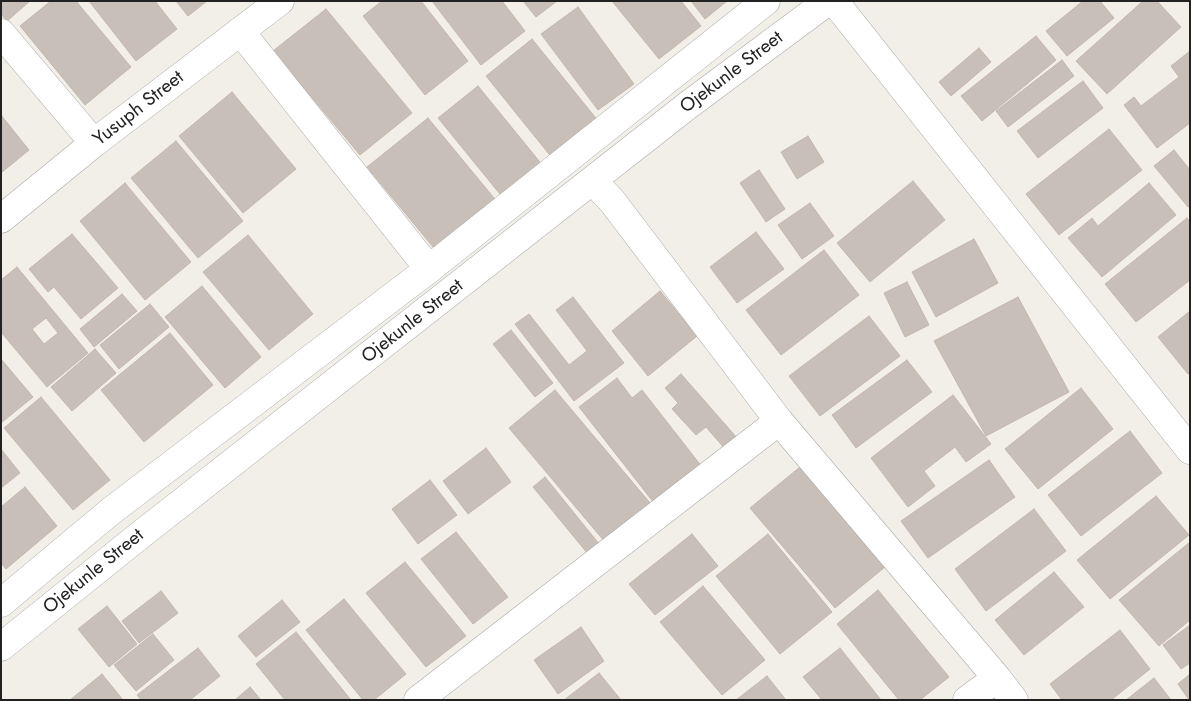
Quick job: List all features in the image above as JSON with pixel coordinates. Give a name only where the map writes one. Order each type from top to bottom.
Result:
[{"type":"street","name":"Yusuph Street","points":[[1,219],[94,143],[280,1]]},
{"type":"street","name":"Ojekunle Street","points":[[1,603],[111,511],[429,269],[766,1]]},
{"type":"street","name":"Ojekunle Street","points":[[1,647],[146,530],[687,106],[828,1]]},
{"type":"street","points":[[834,1],[1190,450]]},
{"type":"street","points":[[240,31],[429,269]]},
{"type":"street","points":[[1,33],[94,143]]},
{"type":"street","points":[[592,181],[612,201],[779,421],[1014,700]]},
{"type":"street","points":[[418,700],[779,421]]},
{"type":"street","points":[[967,700],[997,678]]},
{"type":"building","points":[[1,1],[30,1],[7,21],[1,14]]},
{"type":"building","points":[[51,1],[76,1],[131,67],[85,105],[20,26]]},
{"type":"building","points":[[89,1],[155,1],[177,29],[136,61]]},
{"type":"building","points":[[176,1],[207,1],[188,16]]},
{"type":"building","points":[[382,1],[421,1],[468,61],[425,95],[363,16]]},
{"type":"building","points":[[432,1],[502,1],[525,31],[481,65]]},
{"type":"building","points":[[523,1],[557,1],[536,17]]},
{"type":"building","points":[[612,1],[681,1],[701,26],[659,59]]},
{"type":"building","points":[[691,1],[727,1],[705,19]]},
{"type":"building","points":[[1083,1],[1100,1],[1114,18],[1067,56],[1046,31]]},
{"type":"building","points":[[1143,1],[1157,1],[1181,27],[1107,94],[1076,61]]},
{"type":"building","points":[[578,7],[634,84],[598,110],[541,34]]},
{"type":"building","points":[[326,9],[412,113],[360,155],[273,51]]},
{"type":"building","points":[[1036,36],[1056,60],[982,121],[961,96]]},
{"type":"building","points":[[532,39],[599,122],[553,159],[486,76]]},
{"type":"building","points":[[979,48],[991,62],[951,96],[939,82]]},
{"type":"building","points":[[1190,51],[1190,123],[1157,148],[1124,105],[1134,97],[1141,106],[1179,77],[1171,66]]},
{"type":"building","points":[[1062,60],[1074,76],[1008,127],[996,111]]},
{"type":"building","points":[[1083,81],[1103,108],[1038,158],[1017,131]]},
{"type":"building","points":[[478,86],[544,167],[504,199],[438,118]]},
{"type":"building","points":[[232,92],[296,169],[243,213],[179,136]]},
{"type":"building","points":[[1,115],[29,150],[1,173]]},
{"type":"building","points":[[428,118],[499,204],[438,253],[367,167]]},
{"type":"building","points":[[1109,129],[1142,170],[1059,235],[1026,194]]},
{"type":"building","points":[[808,136],[824,162],[797,179],[781,152]]},
{"type":"building","points":[[176,141],[243,221],[198,258],[131,178]]},
{"type":"building","points":[[1174,150],[1190,170],[1190,206],[1188,207],[1154,166]]},
{"type":"building","points":[[759,170],[785,209],[766,222],[740,183]]},
{"type":"building","points":[[913,181],[945,220],[870,282],[837,243]]},
{"type":"building","points":[[125,183],[191,262],[145,300],[80,221]]},
{"type":"building","points":[[1149,183],[1176,215],[1102,277],[1068,238],[1092,218],[1098,226]]},
{"type":"building","points":[[810,203],[834,236],[802,259],[778,225]]},
{"type":"building","points":[[1187,218],[1190,222],[1190,280],[1136,322],[1105,284]]},
{"type":"building","points":[[756,232],[784,269],[737,303],[710,267]]},
{"type":"building","points":[[72,234],[118,288],[81,319],[54,287],[48,292],[29,269]]},
{"type":"building","points":[[248,235],[313,314],[269,350],[203,272]]},
{"type":"building","points":[[974,239],[998,283],[936,317],[912,272]]},
{"type":"building","points":[[824,250],[859,295],[781,355],[746,310]]},
{"type":"building","points":[[17,267],[88,353],[47,387],[1,332],[1,280]],"holes":[[[46,318],[58,333],[44,344],[32,329]]]},
{"type":"building","points":[[907,282],[929,325],[905,337],[884,293]]},
{"type":"building","points":[[202,286],[261,357],[225,388],[165,317]]},
{"type":"building","points":[[660,291],[697,336],[648,376],[612,331]]},
{"type":"building","points":[[122,294],[137,311],[94,347],[80,329]]},
{"type":"building","points":[[573,297],[624,363],[574,401],[515,324],[529,314],[569,365],[587,351],[556,310]]},
{"type":"building","points":[[1018,297],[1069,392],[986,436],[934,341]]},
{"type":"building","points":[[150,304],[169,327],[119,369],[100,345]]},
{"type":"building","points":[[1190,311],[1190,373],[1188,374],[1158,337]]},
{"type":"building","points":[[869,316],[900,356],[820,416],[789,376]]},
{"type":"building","points":[[511,330],[553,383],[535,397],[493,344]]},
{"type":"building","points":[[170,333],[213,385],[144,442],[101,390]]},
{"type":"building","points":[[95,349],[116,373],[72,411],[51,387]]},
{"type":"building","points":[[1,359],[33,397],[1,423]]},
{"type":"building","points":[[907,360],[932,392],[856,448],[832,415]]},
{"type":"building","points":[[681,374],[738,439],[726,450],[706,427],[696,435],[672,409],[678,403],[665,388]]},
{"type":"building","points":[[617,378],[632,398],[642,390],[706,472],[658,508],[579,407]]},
{"type":"building","points":[[1081,388],[1113,429],[1038,489],[1005,449]]},
{"type":"building","points":[[555,390],[656,510],[610,548],[509,428]]},
{"type":"building","points":[[953,395],[991,444],[966,462],[955,447],[924,471],[935,486],[908,507],[871,458]]},
{"type":"building","points":[[41,397],[110,480],[73,510],[4,428]]},
{"type":"building","points":[[1130,431],[1162,473],[1081,536],[1048,495]]},
{"type":"building","points":[[486,448],[511,482],[468,514],[443,481]]},
{"type":"building","points":[[1,449],[20,473],[1,488]]},
{"type":"building","points":[[989,460],[1015,497],[928,558],[901,521]]},
{"type":"building","points":[[800,467],[885,567],[835,608],[750,508]]},
{"type":"building","points":[[545,477],[600,545],[588,554],[533,487]]},
{"type":"building","points":[[430,480],[457,515],[418,544],[392,509]]},
{"type":"building","points":[[25,487],[57,526],[6,569],[1,563],[1,507]]},
{"type":"building","points":[[1156,496],[1189,535],[1110,599],[1077,560]]},
{"type":"building","points":[[1034,509],[1066,551],[986,611],[955,569]]},
{"type":"building","points":[[456,532],[508,597],[473,624],[421,559]]},
{"type":"building","points":[[692,534],[718,566],[655,615],[629,584]]},
{"type":"building","points":[[768,534],[832,612],[780,654],[716,576]]},
{"type":"building","points":[[1190,542],[1190,620],[1159,646],[1119,600]]},
{"type":"building","points":[[405,562],[466,636],[426,667],[366,593]]},
{"type":"building","points":[[1054,572],[1084,607],[1024,655],[995,620]]},
{"type":"building","points":[[703,586],[765,660],[722,695],[660,622]]},
{"type":"building","points":[[878,590],[949,677],[920,700],[899,700],[837,624]]},
{"type":"building","points":[[161,591],[178,613],[139,643],[122,621]]},
{"type":"building","points":[[344,599],[406,674],[374,700],[363,700],[306,630]]},
{"type":"building","points":[[282,600],[300,622],[256,657],[238,636]]},
{"type":"building","points":[[107,606],[137,644],[109,667],[78,629]]},
{"type":"building","points":[[1190,625],[1190,663],[1181,669],[1163,645]]},
{"type":"building","points":[[581,627],[604,661],[558,694],[534,660]]},
{"type":"building","points":[[1120,630],[1150,669],[1111,700],[1062,700],[1050,684]]},
{"type":"building","points":[[296,632],[351,700],[285,700],[256,664]]},
{"type":"building","points":[[153,634],[174,660],[136,691],[114,665]]},
{"type":"building","points":[[198,648],[220,676],[190,700],[141,700],[137,695]]},
{"type":"building","points":[[840,648],[881,700],[822,700],[803,677]]},
{"type":"building","points":[[599,673],[621,700],[564,700]]},
{"type":"building","points":[[102,674],[123,700],[70,700]]},
{"type":"building","points":[[1190,674],[1190,700],[1189,700],[1178,684]]},
{"type":"building","points":[[767,676],[786,700],[736,700]]},
{"type":"building","points":[[1154,678],[1171,700],[1126,700]]},
{"type":"building","points":[[250,687],[261,700],[235,700]]}]
